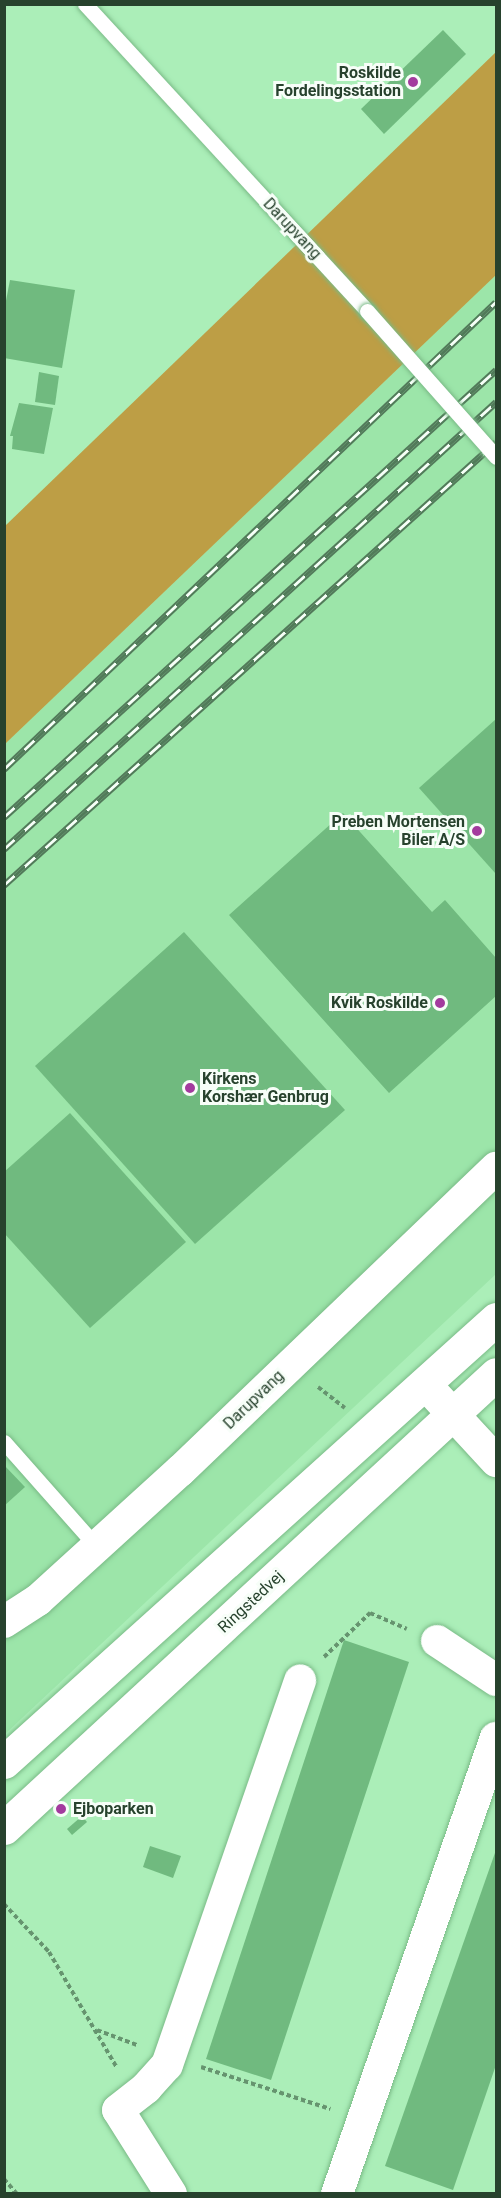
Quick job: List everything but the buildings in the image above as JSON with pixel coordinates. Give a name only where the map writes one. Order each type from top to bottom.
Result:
[{"type":"street","name":"Darupvang","points":[[4,1622],[38,1600],[97,1546],[291,1365],[496,1168]]},
{"type":"street","points":[[4,1762],[496,1319]]},
{"type":"street","name":"Ringstedvej","points":[[4,1828],[496,1374]]},
{"type":"street","points":[[424,1384],[496,1461]]},
{"type":"street","points":[[437,1641],[496,1680]]},
{"type":"street","points":[[171,2193],[118,2110],[167,2065],[300,1680]]},
{"type":"street","points":[[337,2193],[496,1737]]},
{"type":"lane","name":"Darupvang","points":[[85,4],[367,311],[496,457]]},
{"type":"lane","points":[[4,1442],[97,1546]]},
{"type":"path","points":[[291,1365],[374,1431]]},
{"type":"path","points":[[300,1680],[370,1613],[437,1641]]},
{"type":"path","points":[[4,1904],[50,1952],[97,2030],[132,2098]]},
{"type":"path","points":[[97,2030],[170,2057],[363,2120]]},
{"type":"path","points":[[4,2179],[17,2193]]},
{"type":"shaded area","points":[[496,52],[496,275],[5,744],[5,526]]},
{"type":"shaded area","points":[[496,275],[496,1274],[5,1734],[5,744]]},
{"type":"railway","points":[[4,769],[496,302]]},
{"type":"railway","points":[[4,817],[496,370]]},
{"type":"railway","points":[[4,849],[496,402]]},
{"type":"railway","points":[[4,885],[496,442]]},
{"type":"place","name":"Roskilde Fordelingsstation","points":[[413,82]]},
{"type":"place","name":"Preben Mortensen Biler A/S","points":[[477,831]]},
{"type":"place","name":"Kvik Roskilde","points":[[440,1003]]},
{"type":"place","name":"Kirkens Korshær Genbrug","points":[[190,1088]]},
{"type":"place","name":"Ejboparken","points":[[61,1809]]}]
